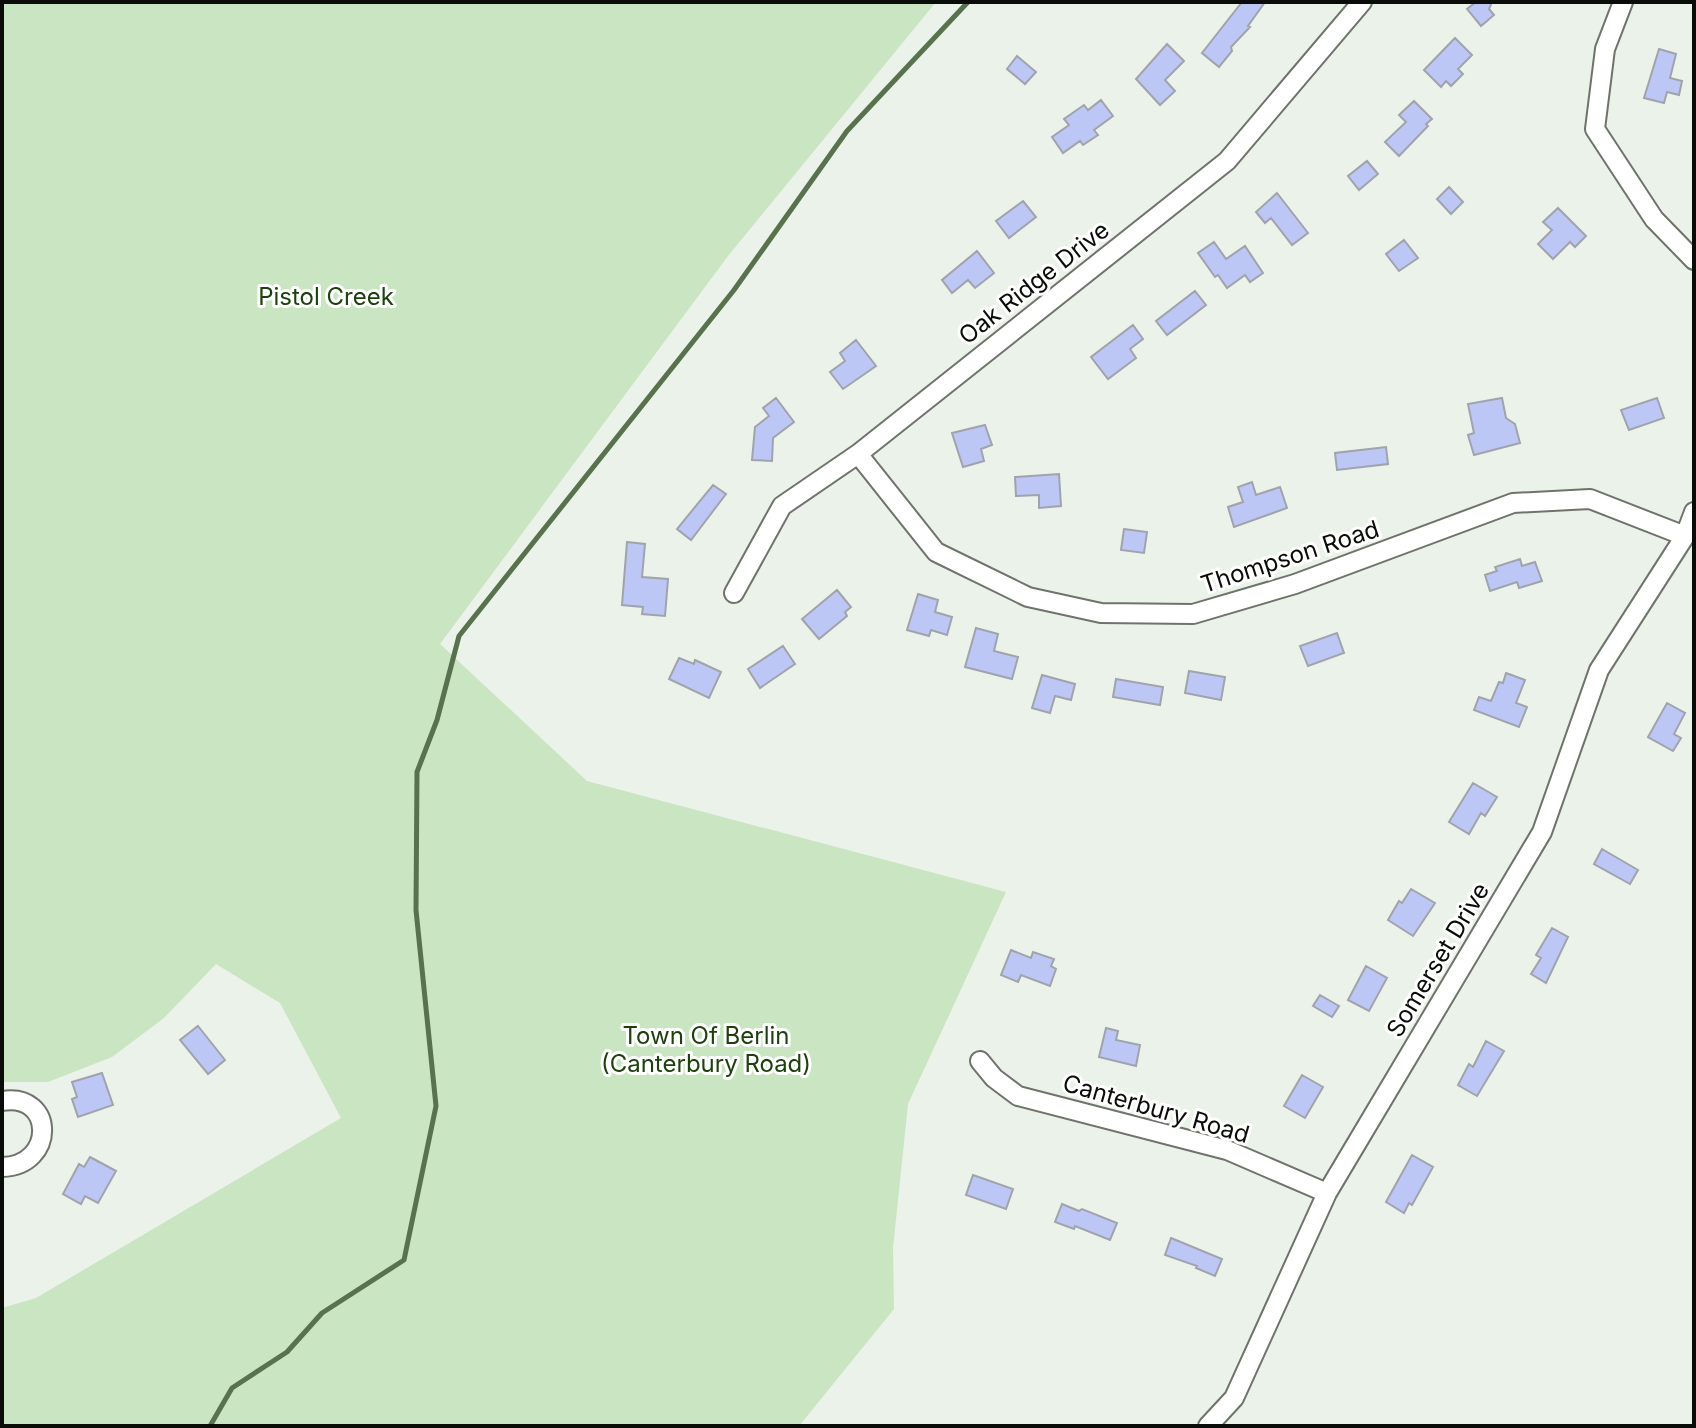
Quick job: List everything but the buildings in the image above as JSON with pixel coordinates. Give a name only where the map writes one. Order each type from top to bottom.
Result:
[{"type":"street","name":"Oak Ridge Drive","points":[[734,593],[782,506],[858,454],[1227,161],[1362,2]]},
{"type":"street","points":[[1623,2],[1605,49],[1595,129],[1654,219],[1694,260]]},
{"type":"street","name":"Thompson Road","points":[[858,454],[936,552],[1028,597],[1101,613],[1193,614],[1295,584],[1513,503],[1590,499],[1685,536]]},
{"type":"street","name":"Somerset Drive","points":[[1208,1426],[1234,1398],[1327,1193],[1542,832],[1599,670],[1685,536],[1694,512]]},
{"type":"street","name":"Canterbury Road","points":[[980,1061],[994,1078],[1018,1096],[1227,1150],[1327,1193]]},
{"type":"street","points":[[2,1101],[11,1099],[35,1110],[44,1129],[34,1155],[23,1164],[2,1167]]},
{"type":"green space","points":[[2,2],[936,2],[728,256],[440,644],[587,781],[1006,892],[908,1104],[893,1248],[894,1309],[799,1426],[2,1426],[2,1308],[36,1298],[341,1118],[280,1003],[216,964],[164,1018],[112,1057],[48,1082],[2,1082]]},
{"type":"waterway","points":[[210,1426],[232,1388],[287,1352],[322,1313],[404,1260],[436,1106],[416,910],[417,772],[437,720],[459,636],[734,290],[847,131],[968,2]]},
{"type":"park label","name":"Pistol Creek","points":[[326,297]]},
{"type":"park label","name":"Town Of Berlin (Canterbury Road)","points":[[706,1050]]}]
